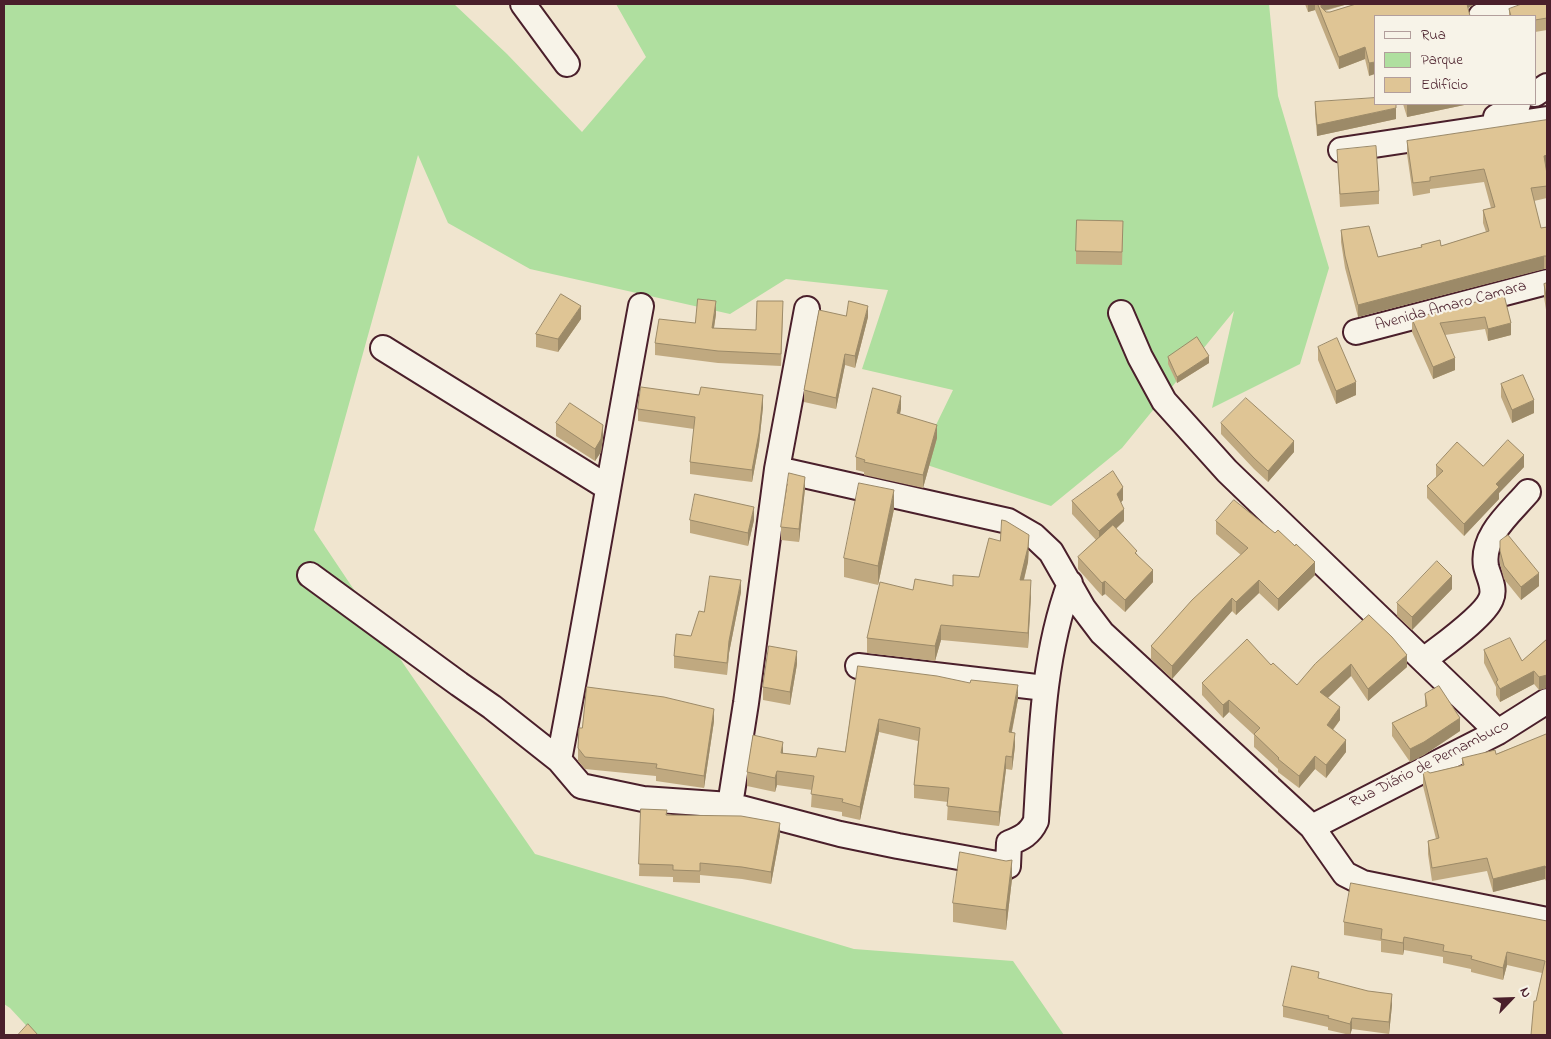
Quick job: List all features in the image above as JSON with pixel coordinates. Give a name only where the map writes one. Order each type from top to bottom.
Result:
[{"type":"street","points":[[523,4],[567,64]]},
{"type":"street","points":[[1484,15],[1518,4]]},
{"type":"street","points":[[1536,93],[1547,86]]},
{"type":"street","points":[[1496,116],[1516,105]]},
{"type":"street","points":[[1341,150],[1496,116],[1547,119]]},
{"type":"street","name":"Avenida Amaro Camara","points":[[1356,332],[1547,282]]},
{"type":"street","points":[[559,760],[584,633],[607,487],[640,306]]},
{"type":"street","points":[[730,805],[746,703],[777,470],[807,309]]},
{"type":"street","points":[[1121,313],[1140,357],[1164,401],[1227,472],[1498,732]]},
{"type":"street","points":[[383,348],[607,487]]},
{"type":"street","points":[[777,470],[1008,522],[1034,536],[1052,552],[1083,608],[1102,633],[1312,826],[1345,874],[1363,883],[1547,920]]},
{"type":"street","points":[[1424,660],[1484,611],[1492,597],[1492,586],[1486,567],[1487,544],[1492,535],[1528,492]]},
{"type":"street","points":[[310,575],[492,707],[559,760],[581,786],[643,799],[730,805],[840,834],[1008,866],[1009,843],[1021,839],[1031,831],[1036,821],[1045,688],[1060,609],[1070,583]]},
{"type":"street","points":[[858,666],[1045,688]]},
{"type":"street","name":"Rua Diário de Pernambuco","points":[[1312,826],[1498,732],[1547,701]]},
{"type":"green space","points":[[4,4],[454,4],[507,54],[582,132],[646,57],[616,4],[1269,4],[1278,96],[1329,268],[1300,364],[1212,408],[1234,311],[1122,448],[1051,506],[918,462],[953,390],[862,369],[888,290],[786,279],[730,314],[530,269],[448,223],[418,155],[314,530],[535,854],[854,949],[1013,961],[1064,1035],[35,1035],[4,1004]]},
{"type":"building","points":[[1318,4],[1321,4],[1321,7],[1326,12],[1330,12],[1356,4],[1467,4],[1470,15],[1374,15],[1374,62],[1369,63],[1365,47],[1339,57]]},
{"type":"building","points":[[1522,4],[1547,4],[1547,18],[1536,20],[1536,15],[1511,15],[1509,9]]},
{"type":"building","points":[[1374,98],[1374,105],[1396,105],[1396,108],[1317,125],[1315,102]]},
{"type":"building","points":[[1547,120],[1547,155],[1544,156],[1547,186],[1531,188],[1541,228],[1547,227],[1547,256],[1358,305],[1345,256],[1341,230],[1369,226],[1378,257],[1422,247],[1421,245],[1440,240],[1441,246],[1489,231],[1483,210],[1495,207],[1484,169],[1430,177],[1430,181],[1413,183],[1407,141]]},
{"type":"building","points":[[1376,146],[1379,191],[1340,194],[1337,150]]},
{"type":"building","points":[[1077,220],[1123,221],[1122,252],[1076,251]]},
{"type":"building","points":[[1547,283],[1547,303],[1544,284]]},
{"type":"building","points":[[561,294],[581,306],[558,339],[536,334]]},
{"type":"building","points":[[1504,295],[1511,323],[1488,329],[1485,317],[1440,323],[1455,358],[1433,367],[1412,319]]},
{"type":"building","points":[[698,299],[716,301],[712,328],[756,330],[757,301],[783,301],[781,354],[718,351],[655,343],[659,319],[695,323]]},
{"type":"building","points":[[849,301],[868,306],[855,356],[845,354],[836,398],[804,390],[819,310],[846,316]]},
{"type":"building","points":[[1197,337],[1209,356],[1177,377],[1168,357]]},
{"type":"building","points":[[1337,338],[1356,382],[1336,391],[1318,347]]},
{"type":"building","points":[[1523,375],[1534,400],[1512,410],[1501,384]]},
{"type":"building","points":[[641,387],[699,395],[701,387],[763,395],[759,433],[752,470],[690,462],[695,417],[638,409]]},
{"type":"building","points":[[873,388],[901,396],[897,413],[937,425],[923,475],[864,462],[865,460],[856,457]]},
{"type":"building","points":[[1246,398],[1294,441],[1268,471],[1221,423]]},
{"type":"building","points":[[570,403],[603,425],[601,439],[595,449],[556,423]]},
{"type":"building","points":[[1508,440],[1524,455],[1496,484],[1499,487],[1464,524],[1427,486],[1443,471],[1436,465],[1457,442],[1483,466]]},
{"type":"building","points":[[1113,471],[1123,487],[1117,494],[1124,509],[1099,531],[1072,501]]},
{"type":"building","points":[[789,473],[805,477],[799,529],[781,527]]},
{"type":"building","points":[[859,483],[894,490],[878,566],[844,558]]},
{"type":"building","points":[[695,494],[754,507],[748,533],[690,520]]},
{"type":"building","points":[[1234,500],[1275,533],[1278,530],[1315,562],[1278,599],[1259,580],[1236,602],[1232,598],[1172,666],[1151,646],[1192,600],[1248,548],[1216,521]]},
{"type":"building","points":[[1002,520],[1029,535],[1020,580],[1031,580],[1028,633],[941,625],[935,646],[867,638],[880,582],[913,590],[915,579],[953,586],[953,575],[979,577],[989,538],[1000,541]]},
{"type":"building","points":[[1113,525],[1137,551],[1135,553],[1153,570],[1125,600],[1105,581],[1102,583],[1078,557]]},
{"type":"building","points":[[1508,535],[1539,573],[1521,587],[1504,566],[1500,551],[1500,541]]},
{"type":"building","points":[[1437,561],[1452,576],[1412,617],[1397,603]]},
{"type":"building","points":[[710,576],[741,580],[729,641],[727,663],[674,656],[676,634],[691,636],[699,611],[704,612]]},
{"type":"building","points":[[1369,615],[1392,637],[1407,655],[1368,689],[1351,664],[1320,692],[1340,707],[1327,725],[1346,740],[1326,765],[1315,756],[1299,776],[1278,759],[1254,734],[1260,728],[1229,700],[1223,705],[1202,683],[1247,639],[1271,665],[1273,663],[1297,685],[1315,664]]},
{"type":"building","points":[[1510,638],[1522,661],[1547,639],[1547,675],[1539,677],[1534,671],[1500,689],[1496,682],[1498,680],[1484,650]]},
{"type":"building","points":[[769,646],[797,651],[790,692],[763,687]]},
{"type":"building","points":[[858,666],[937,676],[970,683],[971,680],[1018,685],[1009,732],[1015,733],[1012,757],[1006,756],[999,812],[947,806],[949,788],[914,785],[920,728],[879,719],[860,807],[842,802],[843,799],[811,794],[814,776],[777,771],[775,778],[747,772],[753,735],[783,742],[781,753],[816,757],[818,748],[845,752]]},
{"type":"building","points":[[1439,686],[1460,718],[1410,749],[1392,723],[1427,706],[1425,694]]},
{"type":"building","points":[[587,687],[664,697],[714,709],[704,776],[656,768],[657,764],[585,757],[578,748],[579,728],[582,728]]},
{"type":"building","points":[[1547,734],[1547,870],[1545,866],[1493,879],[1487,858],[1432,868],[1428,841],[1439,838],[1423,773],[1464,765],[1462,758],[1495,750],[1496,754]]},
{"type":"building","points":[[641,809],[667,810],[666,815],[741,816],[780,823],[771,872],[700,863],[700,871],[673,870],[673,865],[639,864]]},
{"type":"building","points":[[960,852],[1006,861],[1012,860],[1006,910],[953,903]]},
{"type":"building","points":[[1351,883],[1547,921],[1547,1035],[1531,1035],[1534,1001],[1536,1001],[1545,961],[1507,952],[1503,968],[1471,959],[1472,956],[1443,951],[1444,945],[1404,937],[1403,943],[1381,939],[1382,929],[1344,922]]},
{"type":"building","points":[[1292,966],[1319,972],[1318,978],[1368,991],[1392,994],[1389,1022],[1352,1018],[1350,1024],[1328,1018],[1329,1016],[1283,1006]]},
{"type":"building","points":[[28,1024],[38,1035],[18,1035]]}]
